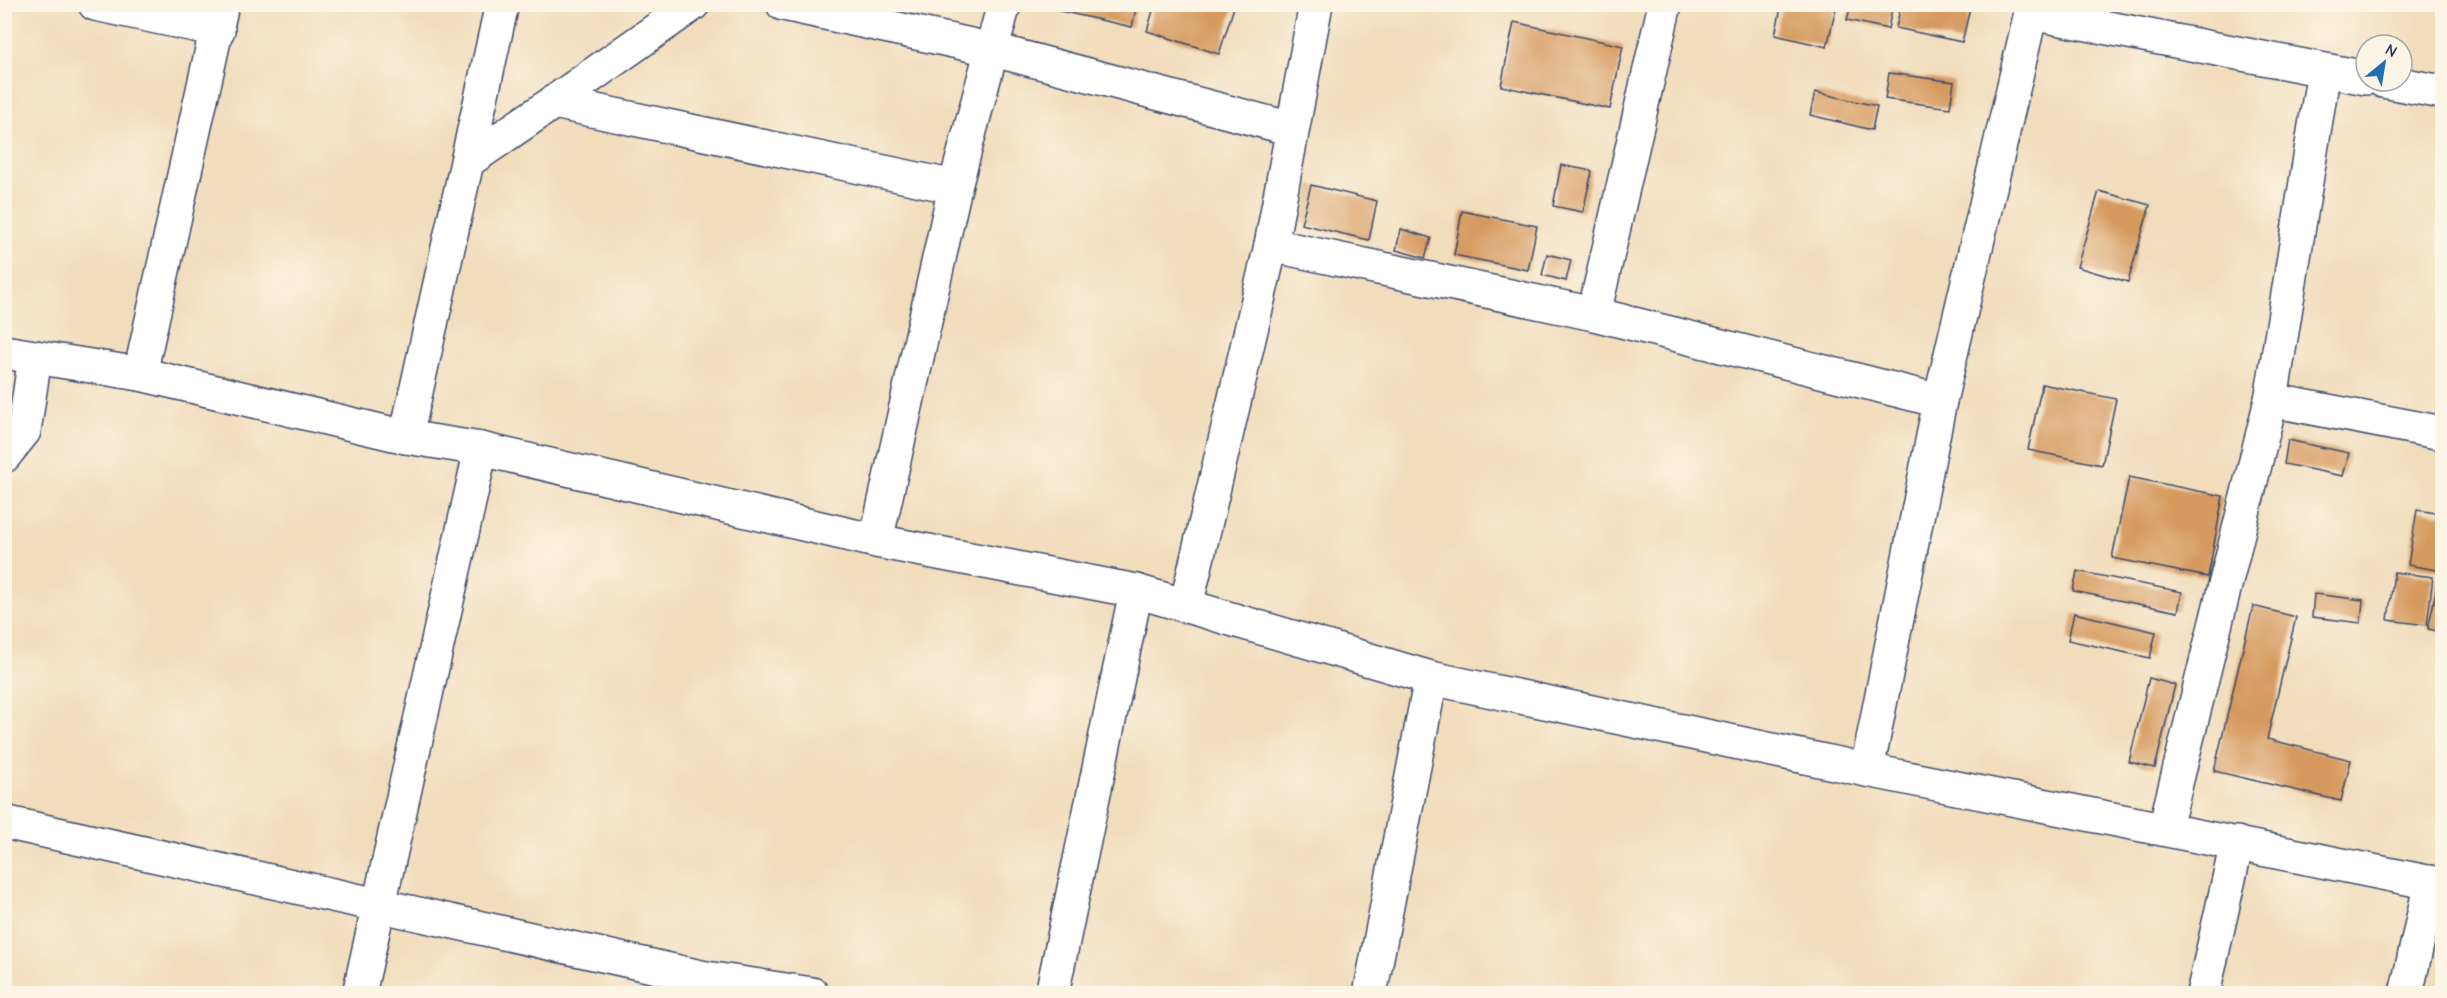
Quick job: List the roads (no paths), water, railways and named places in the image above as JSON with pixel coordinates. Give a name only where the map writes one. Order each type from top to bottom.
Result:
[{"type":"street","points":[[94,4],[220,17],[140,374]]},
{"type":"street","points":[[406,437],[502,4]]},
{"type":"street","points":[[468,161],[693,4]]},
{"type":"street","points":[[783,4],[993,50],[1292,129]]},
{"type":"street","points":[[876,541],[955,187],[1004,4]]},
{"type":"street","points":[[1186,606],[1271,245],[1316,4]]},
{"type":"street","points":[[1594,314],[1665,4]]},
{"type":"street","points":[[1868,770],[1940,401],[2032,9],[2354,76]]},
{"type":"street","points":[[2165,828],[2271,400],[2324,70]]},
{"type":"street","points":[[2414,87],[2442,92]]},
{"type":"street","points":[[554,102],[955,187]]},
{"type":"street","points":[[1271,245],[1594,314],[1940,401]]},
{"type":"street","points":[[4,456],[24,431],[20,355],[140,374],[406,437],[481,449],[876,541],[1136,591],[1431,678],[1868,770],[2437,883],[2406,993]]},
{"type":"street","points":[[2271,400],[2442,434]]},
{"type":"street","points":[[359,993],[481,449]]},
{"type":"street","points":[[1052,993],[1136,591]]},
{"type":"street","points":[[1370,993],[1431,678]]},
{"type":"street","points":[[4,822],[380,904],[704,986],[812,993]]},
{"type":"street","points":[[2203,993],[2237,843]]}]
